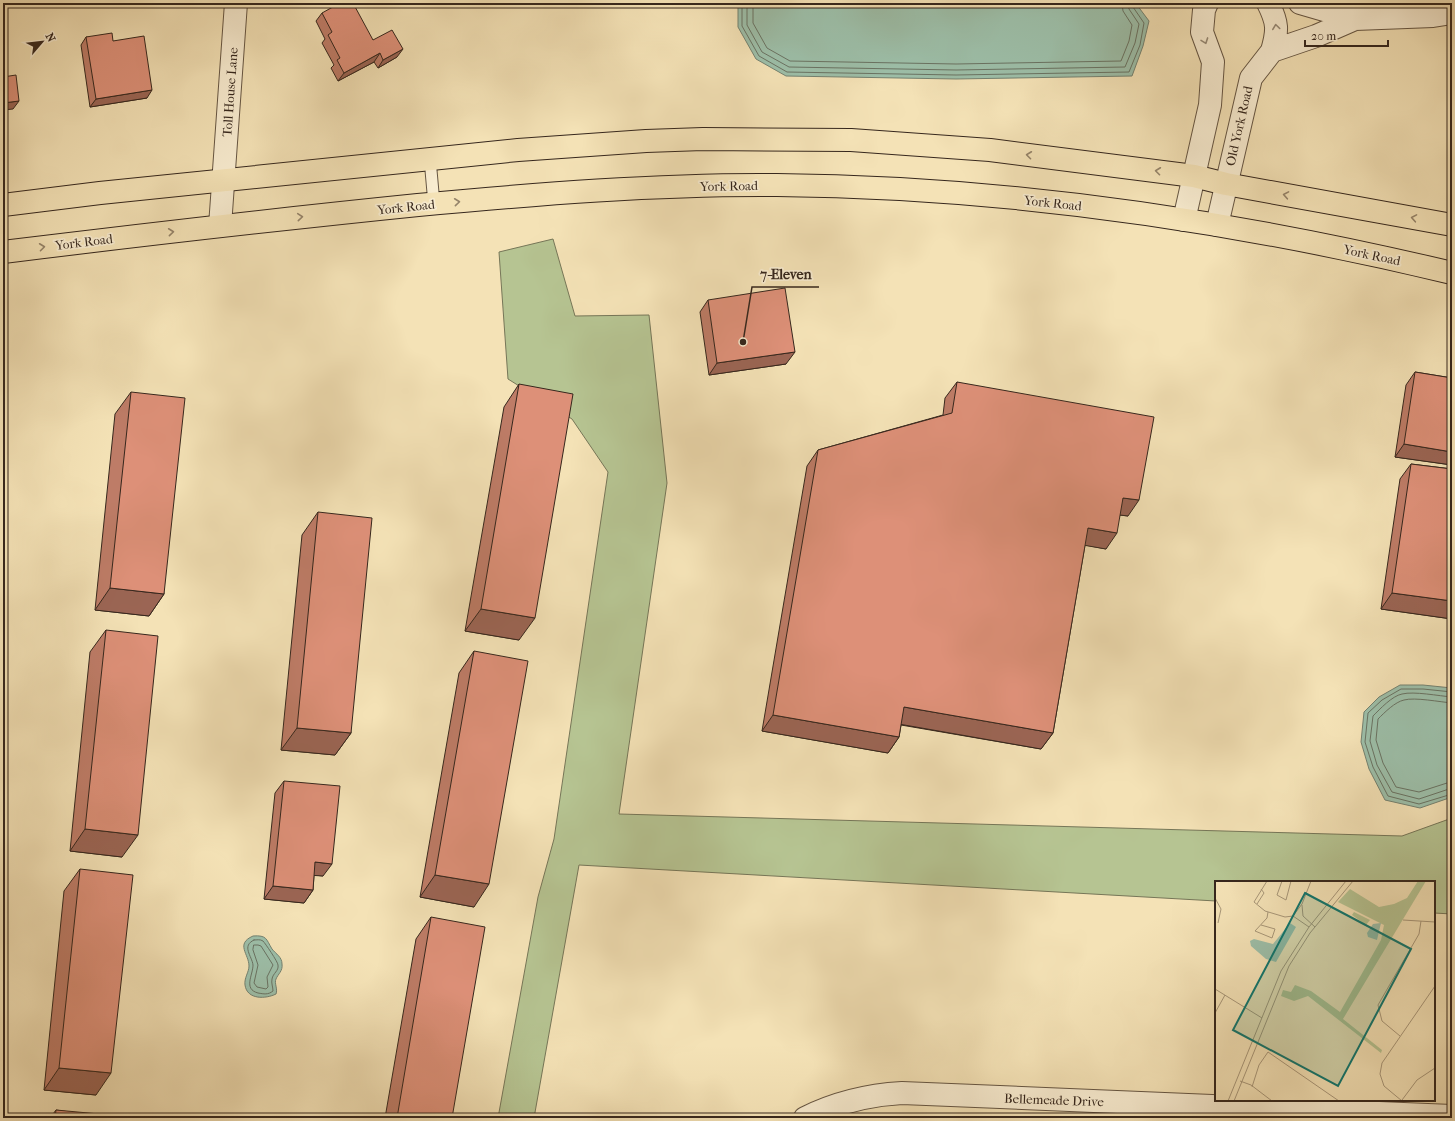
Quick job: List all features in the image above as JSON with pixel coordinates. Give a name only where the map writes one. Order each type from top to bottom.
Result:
[{"type":"highway","points":[[3,205],[100,193],[518,150],[646,141],[703,139],[851,140],[990,150],[1194,176],[1226,184],[1452,225]]},
{"type":"highway","name":"York Road","points":[[3,252],[280,219],[520,195],[648,187],[790,185],[978,194],[1143,213],[1217,225],[1386,257],[1452,273]]},
{"type":"street","name":"Toll House Lane","points":[[220,226],[236,3]]},
{"type":"street","points":[[1184,220],[1210,98],[1213,62],[1202,32],[1204,10],[1207,3]]},
{"type":"street","points":[[1268,3],[1274,15],[1277,33],[1272,51]]},
{"type":"street","points":[[1300,3],[1355,19],[1433,16],[1452,13]]},
{"type":"street","points":[[1272,51],[1316,36],[1355,19]]},
{"type":"street","name":"Old York Road","points":[[1217,225],[1251,78],[1272,51]]},
{"type":"street","name":"Bellemeade Drive","points":[[805,1118],[821,1110],[848,1100],[876,1095],[902,1093],[1452,1116]]},
{"type":"lane","points":[[430,159],[434,204]]},
{"type":"shaded area","points":[[553,239],[575,316],[649,315],[667,483],[619,814],[1402,836],[1452,818],[1452,914],[1435,913],[1435,881],[1215,881],[1215,901],[579,865],[534,1118],[498,1118],[538,897],[554,839],[608,472],[572,419],[508,379],[499,252]]},
{"type":"water","points":[[738,3],[1129,3],[1137,5],[1149,21],[1143,46],[1132,76],[956,79],[786,76],[756,59],[738,27]]},
{"type":"water","points":[[1400,685],[1423,685],[1452,688],[1452,797],[1420,808],[1385,800],[1369,769],[1361,742],[1364,712],[1379,697]]},
{"type":"water","points":[[253,936],[261,936],[266,938],[282,962],[282,969],[276,981],[276,994],[272,996],[253,996],[246,990],[245,982],[249,966],[244,946],[245,942]]},
{"type":"building","points":[[340,3],[353,3],[373,40],[392,30],[403,49],[383,60],[380,53],[344,73],[337,60],[340,58],[328,35],[332,32],[322,13]]},
{"type":"building","points":[[112,33],[113,41],[144,36],[152,90],[96,99],[86,37]]},
{"type":"building","points":[[16,75],[19,101],[3,103],[3,77]]},
{"type":"building","points":[[785,288],[795,352],[717,363],[708,300]]},
{"type":"building","points":[[1415,372],[1452,378],[1452,452],[1404,444]]},
{"type":"building","points":[[957,382],[1154,417],[1139,500],[1123,498],[1117,533],[1088,528],[1053,733],[904,707],[899,737],[773,715],[818,450],[952,413]]},
{"type":"building","points":[[519,384],[573,394],[535,618],[481,609]]},
{"type":"building","points":[[131,392],[185,398],[164,594],[110,588]]},
{"type":"building","points":[[1411,464],[1452,469],[1452,601],[1392,593]]},
{"type":"building","points":[[318,512],[372,518],[351,733],[297,728]]},
{"type":"building","points":[[106,630],[158,636],[138,835],[85,829]]},
{"type":"building","points":[[474,651],[528,661],[489,884],[435,875]]},
{"type":"building","points":[[284,781],[340,786],[332,864],[315,862],[313,890],[273,886]]},
{"type":"building","points":[[80,869],[133,875],[111,1073],[59,1068]]},
{"type":"building","points":[[431,917],[485,927],[452,1118],[397,1118]]},
{"type":"building","points":[[56,1110],[110,1115],[110,1118],[55,1118]]},
{"type":"place","name":"7-Eleven","points":[[743,342]]}]
